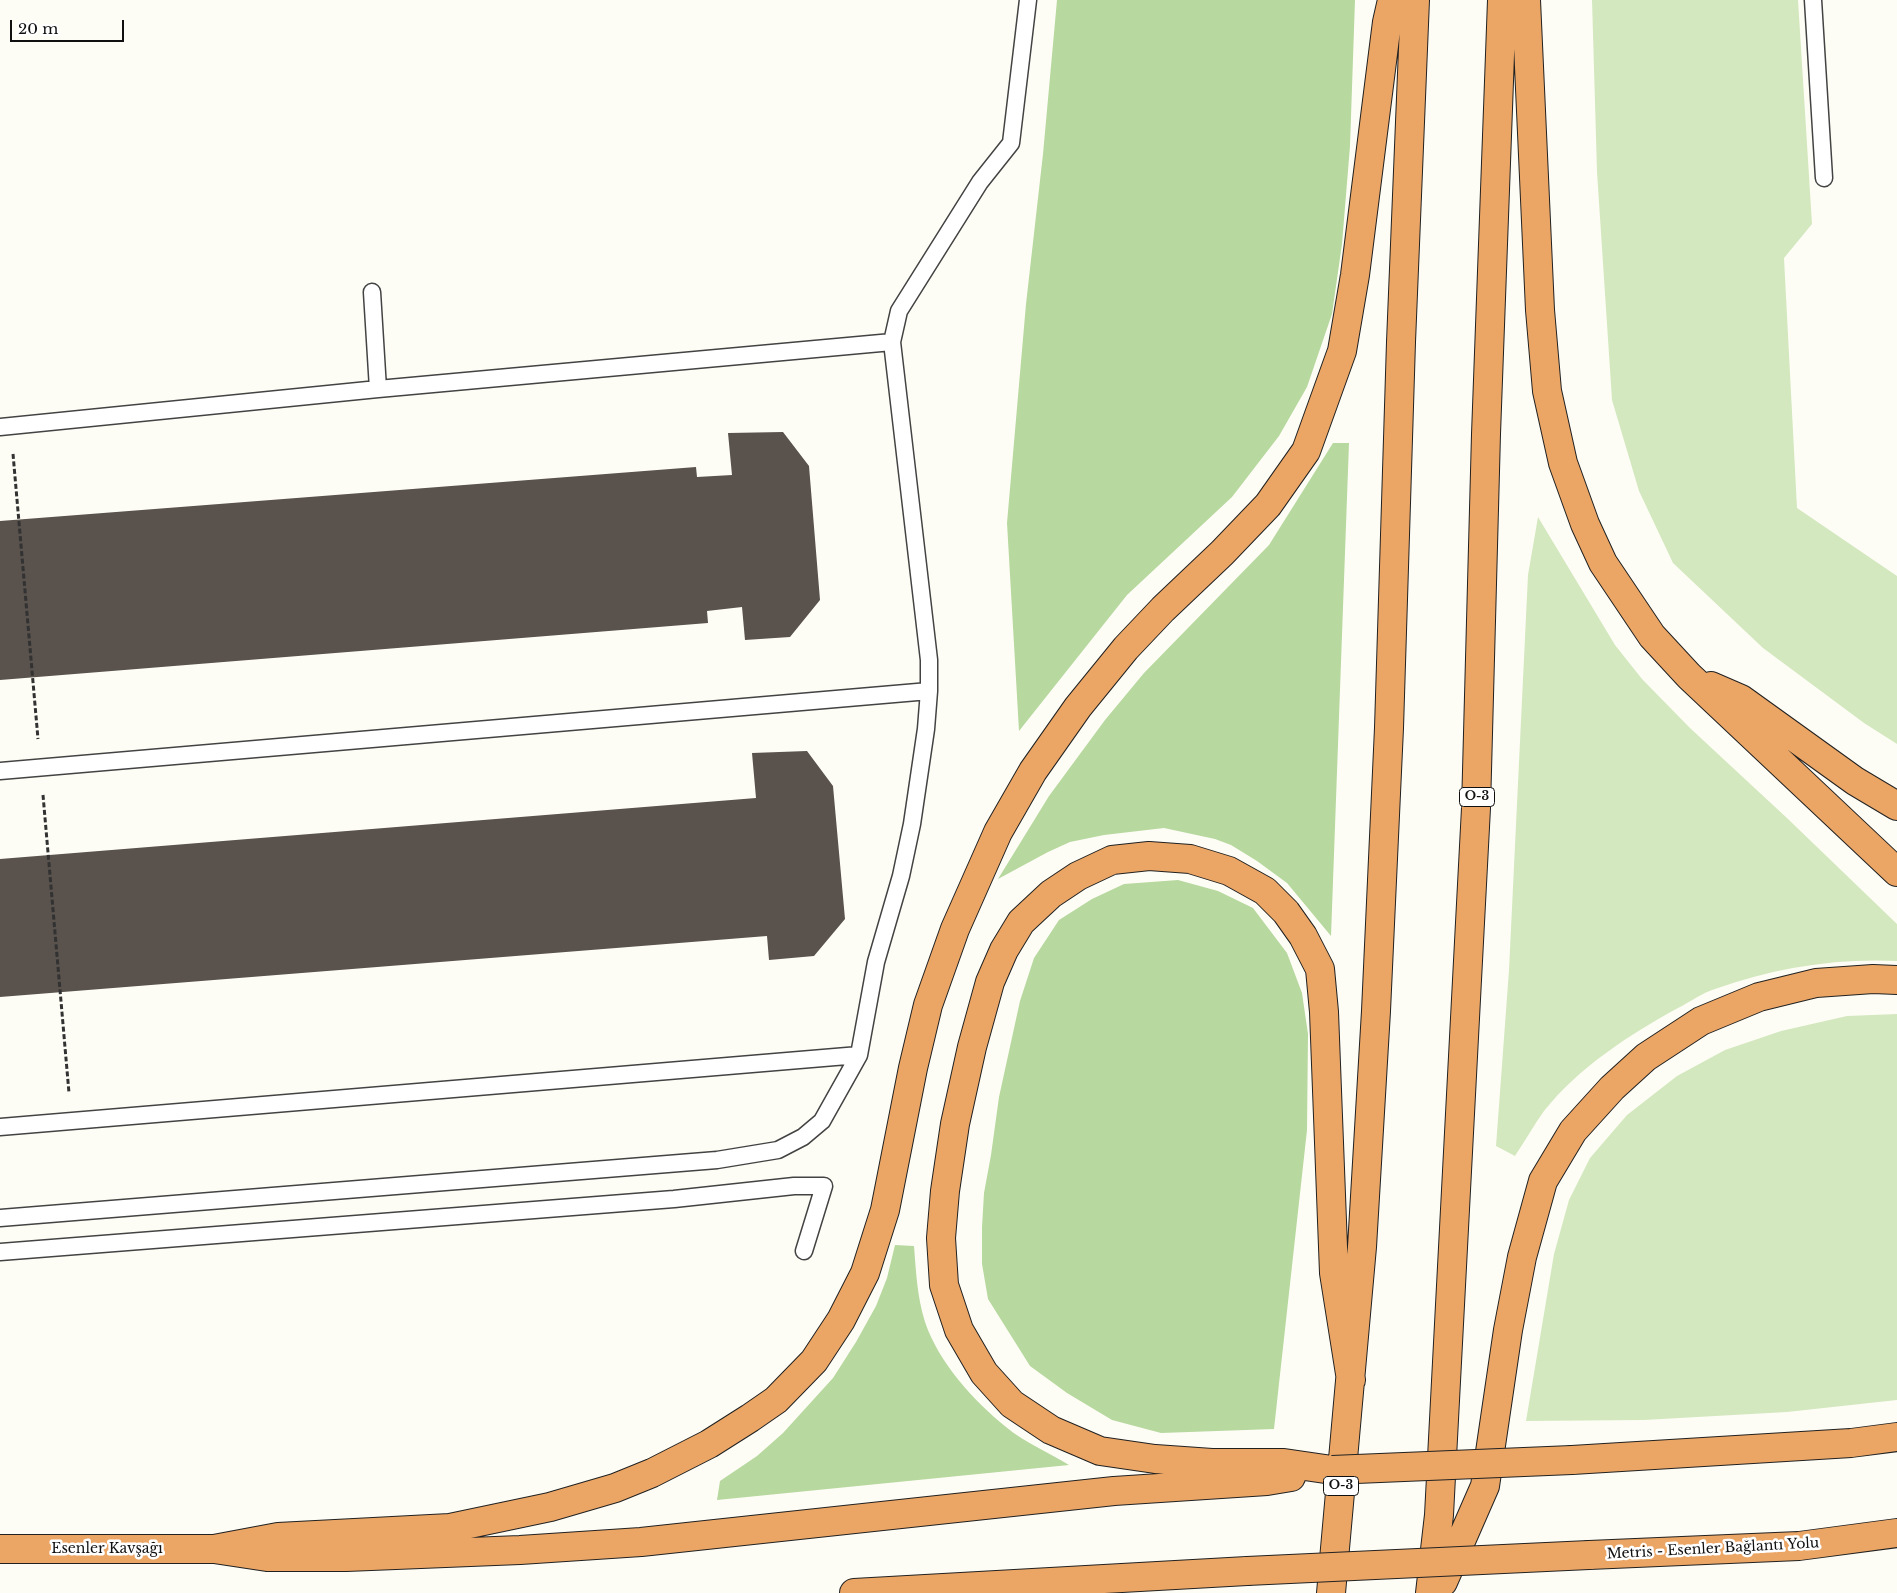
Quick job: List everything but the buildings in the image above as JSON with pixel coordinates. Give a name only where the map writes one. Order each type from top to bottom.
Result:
[{"type":"highway","points":[[214,1548],[278,1537],[450,1528],[550,1507],[615,1488],[652,1473],[734,1429],[776,1400],[814,1361],[842,1320],[865,1273],[885,1210],[913,1068],[928,1005],[956,929],[998,832],[1033,771],[1078,707],[1126,648],[1163,608],[1222,554],[1268,505],[1306,451],[1342,352],[1360,239],[1387,22],[1392,0]]},
{"type":"highway","name":"O-3","points":[[1331,1593],[1362,1247],[1377,1002],[1389,728],[1400,342],[1414,0]]},
{"type":"highway","name":"O-3","points":[[1430,1593],[1439,1514],[1443,1446],[1476,808],[1486,434],[1502,0]]},
{"type":"highway","points":[[1526,0],[1540,310],[1547,391],[1563,463],[1585,524],[1603,563],[1652,636],[1689,676],[1897,872]]},
{"type":"highway","points":[[1689,676],[1741,699],[1847,776],[1897,806]]},
{"type":"highway","points":[[1332,1470],[1284,1463],[1155,1459],[1100,1451],[1051,1430],[1012,1404],[984,1374],[959,1330],[944,1285],[941,1238],[945,1192],[956,1124],[972,1047],[990,982],[1004,950],[1021,922],[1051,894],[1078,876],[1112,860],[1149,856],[1190,859],[1229,871],[1266,891],[1286,912],[1303,936],[1320,970],[1324,1012],[1334,1273],[1351,1380]]},
{"type":"highway","points":[[1439,1593],[1485,1486],[1508,1330],[1522,1256],[1540,1190],[1543,1181],[1573,1131],[1612,1088],[1646,1057],[1701,1021],[1759,997],[1816,984],[1873,979],[1897,980]]},
{"type":"highway","points":[[214,1548],[267,1556],[346,1557],[641,1542],[1114,1491],[1267,1481],[1332,1470],[1572,1460],[1851,1443],[1897,1437]]},
{"type":"highway","name":"Metris - Esenler Bağlantı Yolu","points":[[854,1593],[1247,1571],[1799,1546],[1897,1533]]},
{"type":"highway","name":"Esenler Kavşağı","points":[[0,1550],[214,1548]]},
{"type":"lane","points":[[0,1218],[717,1160],[778,1150],[803,1137],[822,1121],[859,1055],[876,962],[901,876],[912,824],[925,739],[929,691],[929,660],[892,342],[899,311],[980,182],[1011,143],[1028,0]]},
{"type":"lane","points":[[1813,0],[1824,178]]},
{"type":"lane","points":[[372,292],[378,388]]},
{"type":"lane","points":[[0,427],[378,388],[892,342]]},
{"type":"lane","points":[[0,771],[929,691]]},
{"type":"lane","points":[[0,1127],[859,1055]]},
{"type":"lane","points":[[0,1252],[674,1199],[794,1186],[824,1186],[804,1251]]},
{"type":"green space","points":[[1057,0],[1355,0],[1350,146],[1342,244],[1332,314],[1307,387],[1279,436],[1232,497],[1127,595],[1019,731],[1007,523],[1026,304],[1043,154]]},
{"type":"green space","points":[[1592,0],[1798,0],[1812,224],[1784,258],[1797,508],[1897,576],[1897,744],[1864,723],[1763,648],[1673,563],[1639,491],[1612,400],[1597,172]]},
{"type":"green space","points":[[1333,443],[1349,443],[1331,936],[1287,883],[1257,861],[1231,845],[1215,839],[1164,828],[1104,835],[1070,842],[998,879],[1049,796],[1105,720],[1144,673],[1269,545]]},
{"type":"green space","points":[[1538,517],[1615,645],[1642,679],[1690,728],[1897,924],[1897,961],[1851,961],[1805,966],[1760,975],[1701,995],[1641,1029],[1589,1066],[1544,1111],[1515,1156],[1496,1146],[1509,970],[1528,575]]},
{"type":"green space","points":[[1178,880],[1218,891],[1253,908],[1287,953],[1302,993],[1308,1034],[1307,1130],[1274,1429],[1161,1433],[1112,1420],[1067,1393],[1030,1366],[988,1299],[982,1264],[984,1193],[999,1097],[1020,1001],[1034,958],[1059,920],[1092,899],[1124,884]]},
{"type":"green space","points":[[1897,1014],[1897,1400],[1787,1412],[1644,1420],[1526,1421],[1554,1254],[1569,1200],[1590,1158],[1627,1115],[1677,1076],[1725,1050],[1781,1031],[1847,1016]]},
{"type":"green space","points":[[895,1245],[914,1246],[922,1313],[939,1352],[958,1380],[981,1405],[1013,1432],[1069,1465],[717,1500],[720,1481],[757,1456],[783,1433],[833,1378],[876,1306],[887,1278]]}]
